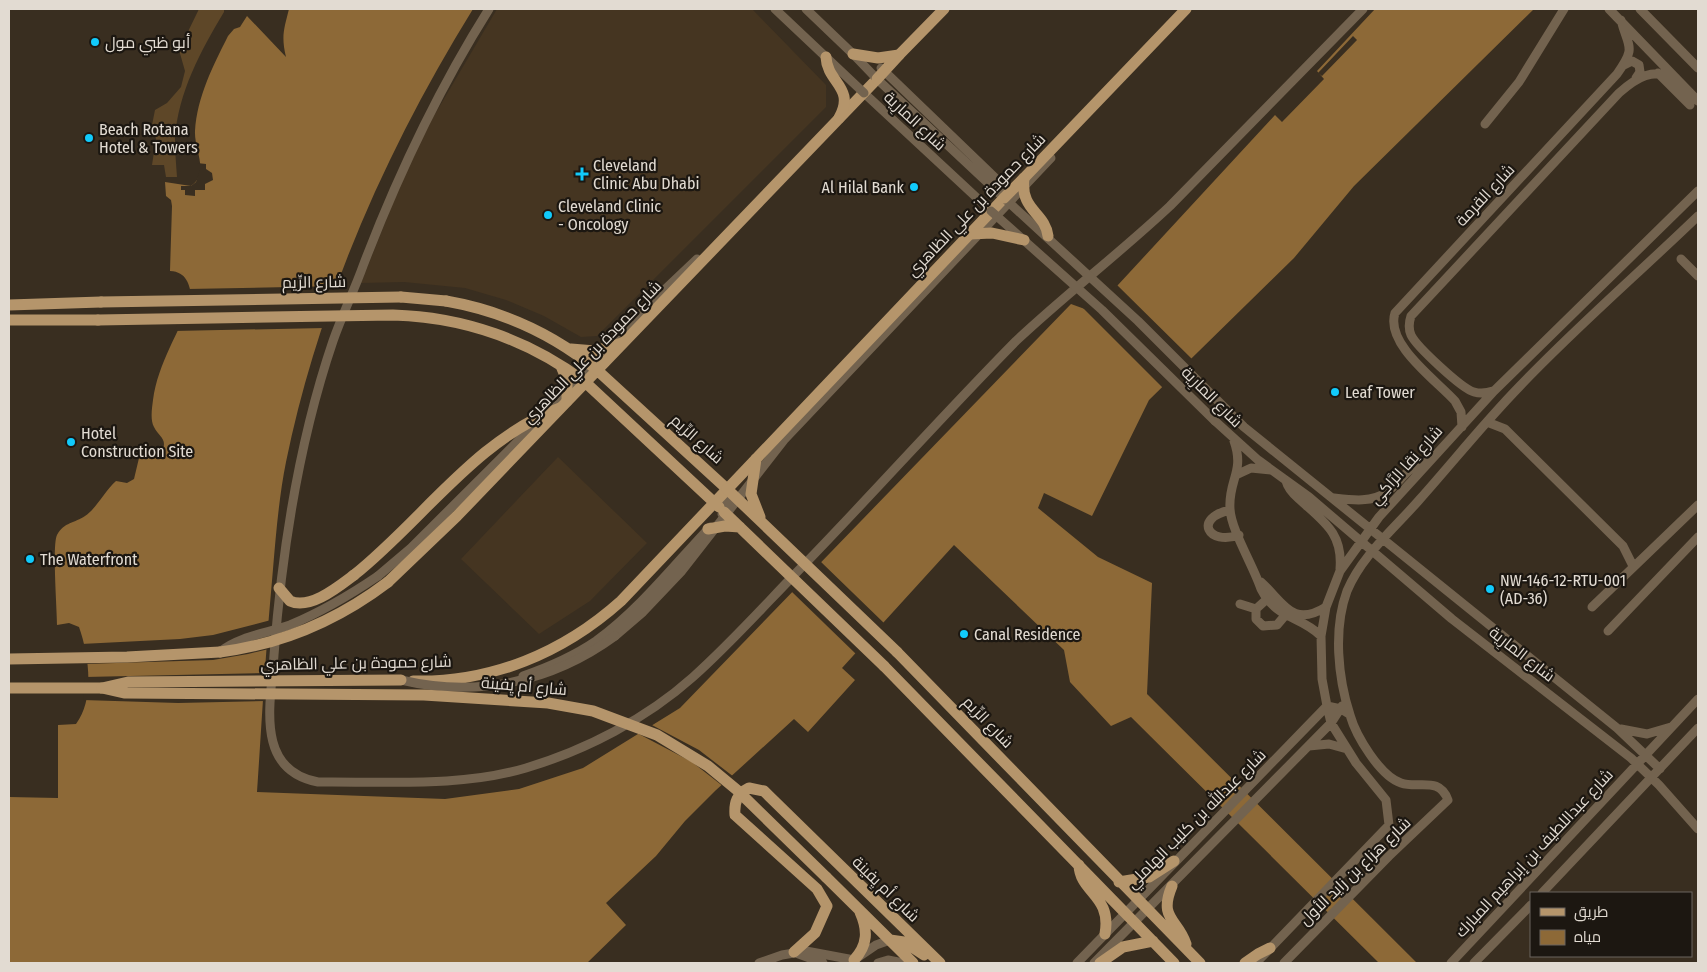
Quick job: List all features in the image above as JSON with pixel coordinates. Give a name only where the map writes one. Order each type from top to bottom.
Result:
[{"type":"main road","name":"شارع حمودة بن علي الظاهري","points":[[9,659],[127,657],[220,652],[265,644],[305,631],[347,610],[375,592],[440,534],[564,405],[581,383],[597,370],[864,94],[879,73],[944,9]]},
{"type":"main road","name":"شارع حمودة بن علي الظاهري","points":[[9,688],[102,688],[128,682],[440,680],[479,674],[524,662],[563,644],[594,624],[621,601],[991,211],[1009,197],[1024,178],[1186,9]]},
{"type":"main road","points":[[853,54],[878,58],[899,55]]},
{"type":"main road","points":[[826,57],[828,69],[844,92],[844,105],[839,118]]},
{"type":"main road","points":[[1024,178],[1027,204],[1043,223],[1048,236]]},
{"type":"main road","points":[[970,234],[992,233],[1024,240]]},
{"type":"main road","points":[[9,297],[31,304]]},
{"type":"main road","name":"شارع الرِّيم","points":[[9,305],[419,298],[460,304],[498,314],[534,328],[568,348],[597,370],[727,489],[897,652],[1146,910],[1200,963]]},
{"type":"main road","name":"شارع الرِّيم","points":[[9,320],[417,316],[455,322],[492,332],[528,347],[561,366],[715,502],[884,666],[1173,962]]},
{"type":"main road","points":[[568,348],[595,351],[622,343]]},
{"type":"main road","points":[[279,588],[290,601],[302,604],[328,592],[354,575],[400,536],[450,484],[477,461],[528,423],[564,405],[568,385],[561,366]]},
{"type":"main road","points":[[756,459],[751,494],[754,507],[764,525]]},
{"type":"main road","points":[[708,530],[724,526],[740,527]]},
{"type":"main road","name":"شارع أم يِفينة","points":[[102,688],[124,694],[424,695],[532,701],[593,711],[656,735],[708,766],[737,790],[913,963]]},
{"type":"main road","name":"شارع أم يِفينة","points":[[794,952],[815,934],[827,906],[817,889],[735,815],[735,802],[738,796],[749,788],[764,792],[769,796],[940,963]]},
{"type":"main road","points":[[1119,882],[1149,877],[1174,861]]},
{"type":"main road","points":[[1079,865],[1082,880],[1102,904],[1106,921],[1106,934]]},
{"type":"main road","points":[[1172,886],[1167,904],[1168,914],[1185,939],[1187,950]]},
{"type":"main road","points":[[854,960],[863,948],[866,934],[864,921],[858,908]]},
{"type":"main road","points":[[890,940],[912,946],[934,963]]},
{"type":"main road","points":[[1100,963],[1123,947],[1153,941]]},
{"type":"main road","points":[[1245,963],[1270,948]]},
{"type":"street","points":[[489,9],[444,86],[408,159],[334,340],[310,424],[279,588],[270,723],[274,750],[291,771],[304,779],[318,782],[459,781],[492,776],[526,768],[584,746],[610,734],[650,710],[692,678],[721,650],[1016,341],[1060,300],[1125,247],[1170,206],[1363,9]]},
{"type":"street","name":"شارع المارِية","points":[[776,9],[864,94],[1127,335],[1233,438],[1271,470],[1309,497],[1452,619],[1639,764],[1698,829]]},
{"type":"street","name":"شارع المارِية","points":[[806,9],[853,54],[879,73],[1009,197],[1138,321],[1244,427],[1617,728],[1660,768]]},
{"type":"street","points":[[581,383],[624,330],[879,73],[938,9]]},
{"type":"street","points":[[401,680],[463,689],[512,684],[564,666],[589,654],[612,633],[643,612],[681,572],[784,440],[1009,197],[1194,9]]},
{"type":"street","points":[[1485,124],[1519,82],[1564,9]]},
{"type":"street","points":[[1640,9],[1698,68]]},
{"type":"street","points":[[1615,14],[1676,78],[1694,103]]},
{"type":"street","name":"شارع القرمة","points":[[1462,427],[1458,406],[1403,347],[1396,336],[1393,322],[1398,309],[1603,90],[1622,66],[1630,47],[1615,14]]},
{"type":"street","points":[[1622,66],[1629,62],[1637,63],[1640,69],[1636,78]]},
{"type":"street","points":[[1658,73],[1694,103]]},
{"type":"street","name":"شارع القرمة","points":[[1494,391],[1482,394],[1472,392],[1444,370],[1412,336],[1409,324],[1414,312],[1603,108],[1636,78],[1658,73],[1676,78]]},
{"type":"street","name":"شارع نِقا الرَّاكِي","points":[[1389,825],[1386,800],[1362,772],[1347,749],[1331,723],[1327,706],[1322,679],[1321,636],[1326,607],[1340,571],[1370,529],[1428,462],[1494,391],[1698,191]]},
{"type":"street","name":"شارع نِقا الرَّاكِي","points":[[1448,800],[1444,792],[1436,786],[1428,783],[1402,784],[1386,774],[1376,763],[1353,726],[1345,696],[1339,647],[1343,604],[1360,567],[1487,422],[1539,367],[1698,216]]},
{"type":"street","points":[[1680,259],[1698,276]]},
{"type":"street","points":[[1440,386],[1448,382],[1449,377],[1444,370]]},
{"type":"street","name":"شارع حمودة بن علي الظاهري","points":[[220,652],[230,644],[274,630],[316,613],[378,576],[411,548],[581,383]]},
{"type":"street","points":[[1487,422],[1505,429],[1623,546],[1634,566]]},
{"type":"street","points":[[1233,438],[1239,462],[1230,491],[1230,510],[1267,599],[1321,636]]},
{"type":"street","points":[[1333,498],[1355,500],[1382,495],[1415,465],[1428,462]]},
{"type":"street","points":[[1236,475],[1251,468],[1271,470]]},
{"type":"street","points":[[1286,480],[1292,492],[1333,531],[1342,554],[1340,571]]},
{"type":"street","points":[[724,512],[727,489]]},
{"type":"street","points":[[1592,607],[1698,505]]},
{"type":"street","points":[[1230,510],[1218,512],[1211,518],[1209,521],[1210,531],[1214,536],[1226,539],[1239,535]]},
{"type":"street","name":"شارع حمودة بن علي الظاهري","points":[[272,690],[435,690],[488,684],[523,676],[555,664],[612,633],[724,512]]},
{"type":"street","points":[[1608,630],[1698,537]]},
{"type":"street","points":[[1259,580],[1287,611],[1307,616],[1326,607]]},
{"type":"street","points":[[1267,599],[1256,610],[1256,619],[1268,628],[1277,625],[1287,611]]},
{"type":"street","points":[[1240,604],[1256,610]]},
{"type":"street","name":"شارع عبدالله بن كليب الهاملي","points":[[1094,963],[1331,723],[1341,709],[1345,696]]},
{"type":"street","name":"شارع عبداللطيف بن إبراهيم المبارك","points":[[1452,962],[1647,756],[1698,699]]},
{"type":"street","points":[[1327,706],[1341,709],[1349,714]]},
{"type":"street","name":"شارع عبدالله بن كليب الهاملي","points":[[1077,963],[1174,861],[1327,706]]},
{"type":"street","points":[[1617,728],[1630,733],[1647,734],[1674,726]]},
{"type":"street","name":"شارع عبداللطيف بن إبراهيم المبارك","points":[[1543,892],[1591,843],[1650,775],[1660,768],[1698,728]]},
{"type":"street","points":[[1309,746],[1329,744],[1347,749]]},
{"type":"street","points":[[1647,756],[1650,763],[1650,775]]},
{"type":"street","name":"شارع هزاع بن زايد الأول","points":[[1284,963],[1364,881],[1448,800]]},
{"type":"street","name":"شارع هزاع بن زايد الأول","points":[[1256,963],[1304,911],[1389,825]]},
{"type":"street","name":"شارع عبداللطيف بن إبراهيم المبارك","points":[[1474,963],[1530,906]]},
{"type":"street","points":[[759,963],[794,952],[813,951],[847,960],[854,960],[876,945],[890,940]]},
{"type":"street","points":[[794,952],[823,963]]},
{"type":"street","points":[[878,963],[888,960],[903,963]]},
{"type":"shaded area","points":[[199,9],[224,9],[224,12],[199,57],[186,88],[177,121],[175,138],[177,177],[166,177],[164,165],[152,165],[156,139],[152,125],[155,110],[167,103],[181,87],[185,71],[179,50]]},
{"type":"shaded area","name":"Cleveland Clinic Abu Dhabi","points":[[497,9],[752,9],[826,85],[826,107],[597,336],[581,337],[544,316],[506,300],[465,288],[404,282],[361,283],[415,148]]},
{"type":"shaded area","points":[[558,457],[647,543],[590,601],[539,634],[461,559]]},
{"type":"water","points":[[289,9],[473,9],[412,116],[360,227],[317,343],[300,402],[286,462],[278,516],[268,625],[257,792],[445,799],[519,789],[583,768],[680,708],[1071,304],[1093,312],[1275,115],[1282,122],[1324,79],[1317,71],[1375,9],[1534,9],[1354,186],[1294,258],[1149,400],[1092,516],[1044,493],[1038,508],[1098,557],[1152,583],[1147,694],[1417,963],[1379,963],[1131,717],[1111,726],[1070,682],[1064,650],[954,545],[842,668],[855,680],[808,732],[794,719],[715,791],[685,821],[656,856],[606,903],[626,925],[587,963],[9,963],[9,797],[58,798],[58,725],[76,724],[82,714],[88,690],[87,663],[83,638],[79,627],[69,623],[57,625],[55,564],[57,535],[66,525],[89,513],[116,481],[127,483],[134,479],[139,458],[142,454],[162,451],[164,447],[163,441],[154,427],[152,417],[156,386],[159,373],[192,298],[184,276],[170,271],[172,206],[171,200],[166,196],[165,182],[191,186],[197,181],[200,174],[200,160],[195,138],[196,118],[211,70],[228,36],[234,29],[240,27],[247,16],[286,57],[284,33]]},
{"type":"pier","points":[[1353,36],[1357,40],[1322,76],[1318,73]]},
{"type":"pier","points":[[197,163],[206,164],[206,169],[212,173],[213,180],[205,184],[205,190],[195,190],[195,196],[185,195],[185,190],[181,190],[181,186],[191,186],[196,182],[200,170],[200,164]]},
{"type":"pier","points":[[1116,284],[1193,360],[1164,389],[1079,304],[1092,310]]},
{"type":"pier","points":[[339,286],[325,328],[174,331],[190,298],[187,289]]},
{"type":"pier","points":[[820,561],[885,624],[857,655],[791,591]]},
{"type":"pier","points":[[271,620],[269,649],[248,654],[213,660],[84,664],[81,644],[180,639],[213,635]]},
{"type":"pier","points":[[267,673],[265,701],[178,703],[83,700],[85,677]]},
{"type":"pier","points":[[650,724],[699,750],[734,777],[724,787],[692,762],[635,732]]},
{"type":"place","name":"أبو ظبي مول","points":[[95,42]]},
{"type":"place","name":"Beach Rotana Hotel & Towers","points":[[89,138]]},
{"type":"place","name":"Cleveland Clinic Abu Dhabi","points":[[582,174]]},
{"type":"place","name":"Al Hilal Bank","points":[[914,187]]},
{"type":"place","name":"Cleveland Clinic - Oncology","points":[[548,215]]},
{"type":"place","name":"Leaf Tower","points":[[1335,392]]},
{"type":"place","name":"Hotel Construction Site","points":[[71,442]]},
{"type":"place","name":"The Waterfront","points":[[30,559]]},
{"type":"place","name":"NW-146-12-RTU-001 (AD-36)","points":[[1490,589]]},
{"type":"place","name":"Canal Residence","points":[[964,634]]}]
